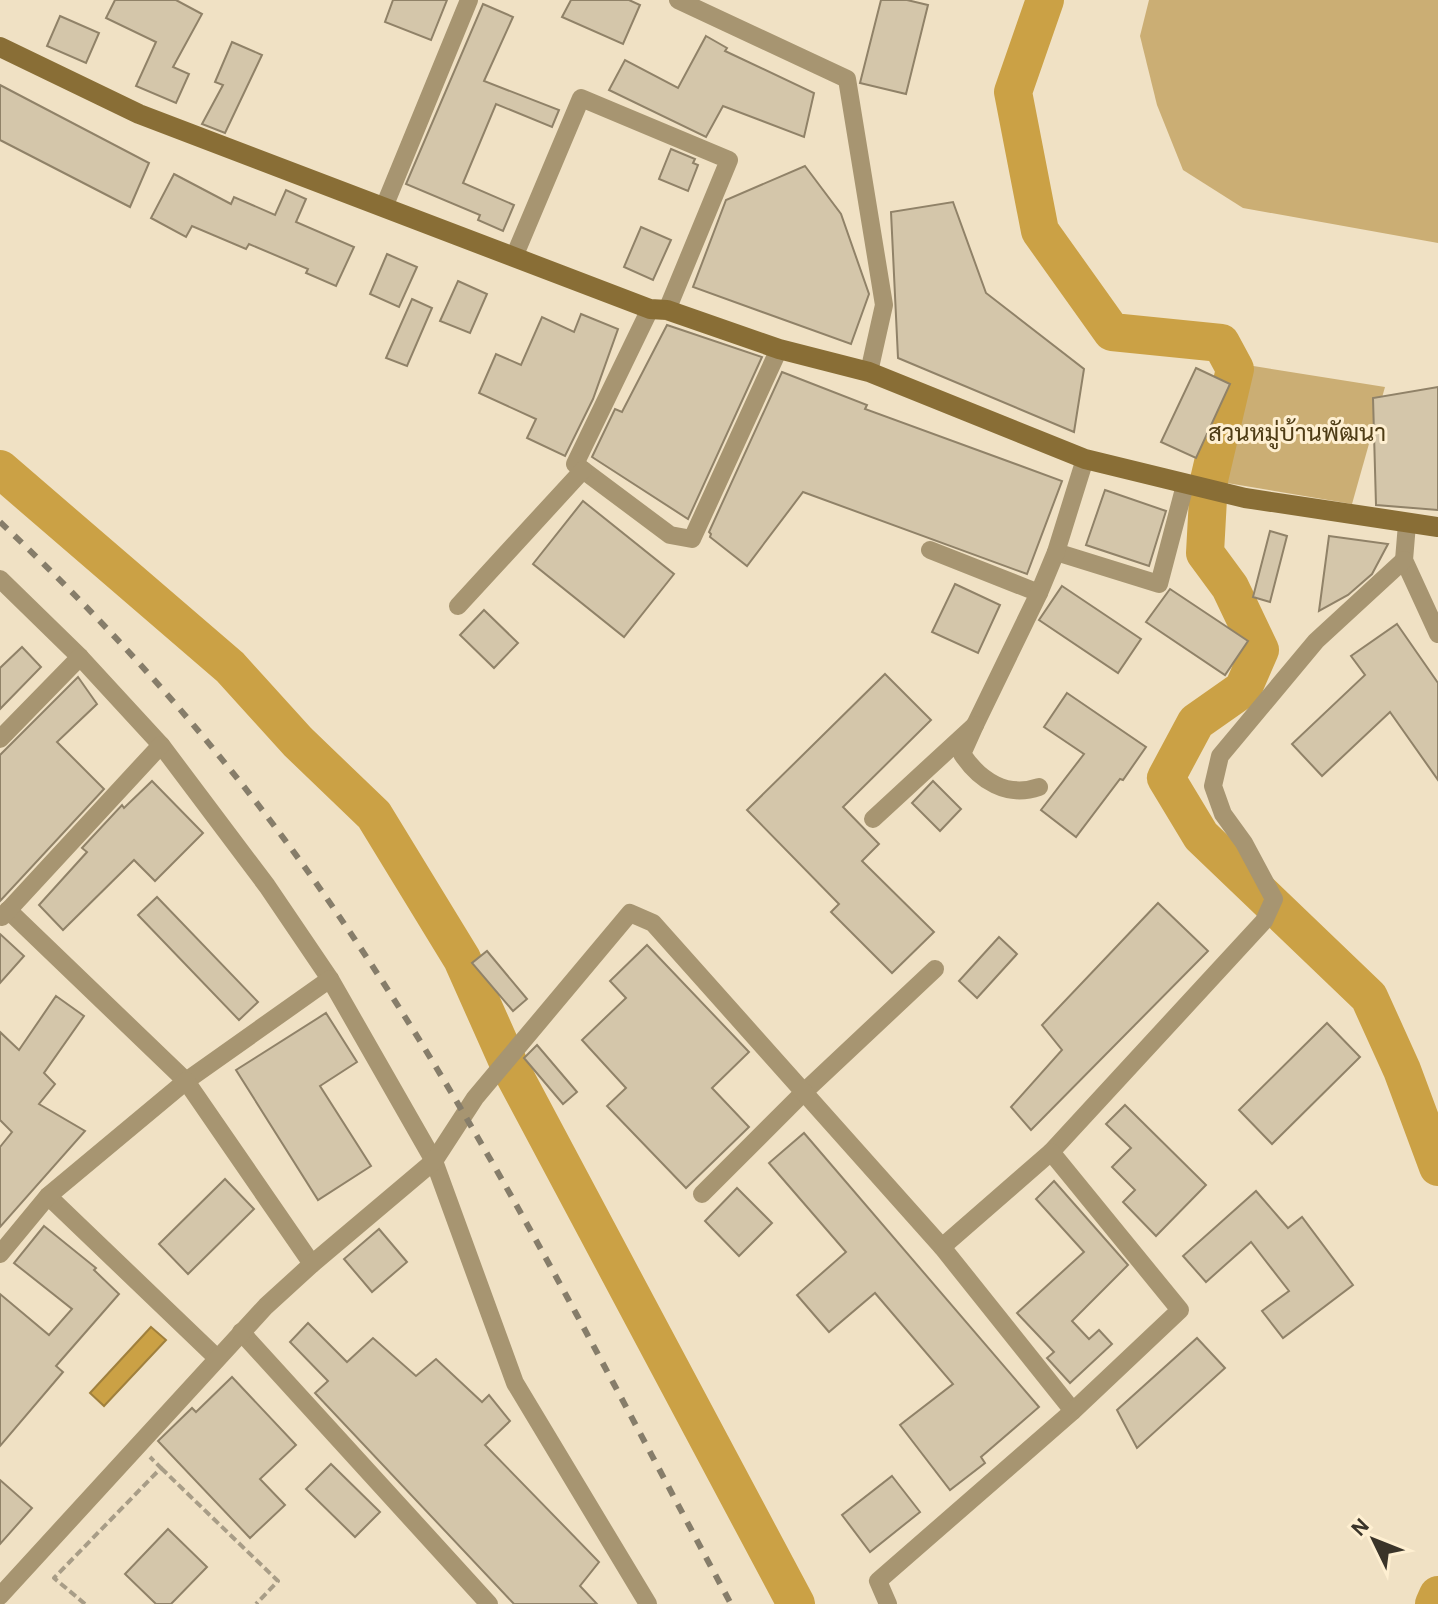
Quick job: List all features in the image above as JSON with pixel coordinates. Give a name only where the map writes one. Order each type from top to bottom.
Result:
[{"type":"street","points":[[384,207],[469,0]]},
{"type":"street","points":[[678,0],[847,79],[884,305],[869,372]]},
{"type":"street","points":[[0,47],[139,114],[514,257],[779,349],[869,372],[1085,459],[1245,498],[1438,527]]},
{"type":"street","points":[[514,257],[581,98],[729,160],[658,309],[575,464],[670,535],[692,539],[779,349]]},
{"type":"street","points":[[1039,787],[1024,792],[1005,790],[972,769],[962,754],[1039,593],[1056,552],[1085,459]]},
{"type":"street","points":[[458,606],[583,470]]},
{"type":"street","points":[[1056,552],[1159,584],[1189,486]]},
{"type":"street","points":[[1407,524],[1404,560],[1438,634]]},
{"type":"street","points":[[930,550],[1039,593]]},
{"type":"street","points":[[942,1247],[1051,1152],[1266,917],[1274,899],[1244,843],[1223,814],[1213,786],[1220,756],[1316,641],[1404,560]]},
{"type":"street","points":[[0,579],[80,657],[161,745],[267,886],[330,979],[434,1161],[515,1383],[648,1604]]},
{"type":"street","points":[[0,739],[80,657]]},
{"type":"street","points":[[873,819],[975,725]]},
{"type":"street","points":[[161,745],[4,914],[186,1081],[312,1264]]},
{"type":"street","points":[[0,1596],[241,1332],[312,1264],[434,1161],[475,1098],[630,913],[653,923],[942,1247],[1073,1411]]},
{"type":"street","points":[[702,1194],[804,1092],[935,969]]},
{"type":"street","points":[[0,1254],[48,1196],[186,1081],[330,979]]},
{"type":"street","points":[[888,1604],[878,1581],[1073,1411],[1180,1310],[1051,1152]]},
{"type":"street","points":[[48,1196],[217,1358]]},
{"type":"street","points":[[241,1332],[489,1604]]},
{"type":"path","points":[[138,1445],[278,1581],[256,1604]]},
{"type":"path","points":[[85,1604],[54,1578],[161,1468]]},
{"type":"green space","points":[[1149,0],[1438,0],[1438,243],[1243,208],[1183,170],[1157,105],[1140,36]]},
{"type":"green space","name":"สวนหมู่บ้านพัฒนา","points":[[1241,364],[1385,387],[1352,504],[1209,480]]},
{"type":"shaded area","points":[[151,1327],[166,1340],[104,1406],[90,1393]]},
{"type":"building","points":[[115,0],[176,0],[202,14],[173,67],[189,74],[176,103],[136,86],[156,42],[106,18]]},
{"type":"building","points":[[393,0],[447,0],[431,40],[385,22]]},
{"type":"building","points":[[571,0],[629,0],[640,5],[623,44],[562,17]]},
{"type":"building","points":[[881,0],[907,0],[928,5],[906,94],[860,83]]},
{"type":"building","points":[[483,4],[513,17],[484,81],[559,110],[552,127],[496,104],[463,183],[514,205],[503,231],[478,220],[480,215],[406,184]]},
{"type":"building","points":[[60,16],[99,33],[86,63],[47,46]]},
{"type":"building","points":[[706,36],[727,48],[725,51],[814,93],[804,137],[723,106],[706,137],[609,90],[625,60],[678,88]]},
{"type":"building","points":[[232,42],[262,55],[225,133],[202,124],[223,85],[215,82]]},
{"type":"building","points":[[0,85],[149,163],[130,207],[0,140]]},
{"type":"building","points":[[671,149],[695,159],[693,163],[698,165],[688,191],[659,179]]},
{"type":"building","points":[[805,166],[841,214],[869,294],[851,344],[693,287],[726,200]]},
{"type":"building","points":[[174,174],[231,204],[234,197],[275,215],[286,190],[306,199],[296,222],[354,247],[336,286],[306,273],[308,269],[249,244],[246,249],[192,226],[186,237],[151,218]]},
{"type":"building","points":[[953,202],[986,293],[1084,369],[1074,432],[898,358],[891,212]]},
{"type":"building","points":[[641,227],[671,240],[653,280],[624,267]]},
{"type":"building","points":[[387,254],[417,267],[399,307],[370,294]]},
{"type":"building","points":[[458,281],[487,294],[470,333],[440,321]]},
{"type":"building","points":[[412,299],[432,308],[407,366],[386,358]]},
{"type":"building","points":[[581,314],[618,329],[593,399],[565,456],[527,438],[536,419],[479,393],[496,354],[521,365],[542,317],[574,332]]},
{"type":"building","points":[[667,325],[762,357],[688,519],[592,457],[615,409],[622,412]]},
{"type":"building","points":[[1196,368],[1230,384],[1196,458],[1161,442]]},
{"type":"building","points":[[782,372],[867,405],[865,409],[1062,481],[1027,574],[803,492],[747,566],[710,537],[709,532]]},
{"type":"building","points":[[1438,387],[1438,510],[1376,505],[1373,398]]},
{"type":"building","points":[[1105,490],[1166,511],[1149,566],[1086,545]]},
{"type":"building","points":[[583,501],[674,574],[624,637],[533,564]]},
{"type":"building","points":[[1270,531],[1287,536],[1270,602],[1253,597]]},
{"type":"building","points":[[1329,536],[1388,544],[1372,574],[1348,595],[1319,611]]},
{"type":"building","points":[[955,584],[1000,605],[978,653],[932,632]]},
{"type":"building","points":[[1062,586],[1141,639],[1118,673],[1039,620]]},
{"type":"building","points":[[1170,589],[1248,641],[1225,675],[1146,622]]},
{"type":"building","points":[[484,610],[518,643],[494,668],[460,635]]},
{"type":"building","points":[[1397,624],[1438,683],[1438,780],[1390,712],[1322,776],[1292,744],[1365,675],[1351,656]]},
{"type":"building","points":[[22,647],[41,667],[0,709],[0,668]]},
{"type":"building","points":[[885,674],[931,720],[843,807],[879,844],[862,861],[934,932],[892,973],[831,912],[839,904],[747,810]]},
{"type":"building","points":[[78,677],[97,704],[57,742],[104,789],[0,901],[0,755]]},
{"type":"building","points":[[1067,693],[1146,747],[1076,837],[1041,810],[1084,754],[1044,727]]},
{"type":"building","points":[[152,781],[203,833],[155,881],[134,860],[63,930],[39,905],[87,852],[82,848],[122,805],[124,808]]},
{"type":"building","points":[[933,781],[961,809],[940,831],[912,803]]},
{"type":"building","points":[[157,897],[258,1002],[239,1020],[138,915]]},
{"type":"building","points":[[1158,903],[1208,951],[1031,1130],[1011,1107],[1062,1050],[1042,1025]]},
{"type":"building","points":[[0,934],[24,956],[0,983]]},
{"type":"building","points":[[999,937],[1017,954],[977,998],[959,981]]},
{"type":"building","points":[[647,945],[749,1052],[712,1088],[749,1127],[686,1188],[607,1106],[626,1088],[582,1040],[626,998],[610,981]]},
{"type":"building","points":[[487,951],[527,999],[513,1011],[472,963]]},
{"type":"building","points":[[56,996],[84,1016],[44,1073],[55,1084],[39,1104],[85,1131],[0,1227],[0,1147],[12,1132],[0,1120],[0,1032],[19,1050]]},
{"type":"building","points":[[326,1013],[357,1062],[320,1086],[371,1166],[318,1200],[236,1070]]},
{"type":"building","points":[[1327,1023],[1360,1057],[1272,1144],[1239,1110]]},
{"type":"building","points":[[537,1045],[577,1092],[563,1104],[524,1058]]},
{"type":"building","points":[[1125,1105],[1206,1185],[1156,1236],[1123,1202],[1135,1190],[1112,1167],[1131,1148],[1106,1124]]},
{"type":"building","points":[[804,1133],[1039,1407],[981,1457],[985,1463],[950,1490],[900,1425],[953,1384],[875,1293],[829,1332],[797,1295],[846,1252],[769,1163]]},
{"type":"building","points":[[225,1179],[254,1209],[188,1274],[159,1244]]},
{"type":"building","points":[[1054,1181],[1128,1265],[1072,1321],[1089,1339],[1099,1330],[1112,1344],[1070,1383],[1047,1358],[1054,1352],[1017,1313],[1084,1252],[1036,1199]]},
{"type":"building","points":[[737,1188],[772,1223],[739,1256],[705,1221]]},
{"type":"building","points":[[1256,1191],[1288,1228],[1302,1217],[1353,1285],[1283,1338],[1262,1311],[1289,1291],[1251,1242],[1206,1282],[1183,1256]]},
{"type":"building","points":[[44,1226],[96,1268],[94,1270],[119,1294],[56,1366],[63,1372],[0,1446],[0,1294],[49,1335],[72,1309],[14,1263]]},
{"type":"building","points":[[379,1229],[407,1262],[372,1292],[344,1259]]},
{"type":"building","points":[[308,1323],[347,1362],[373,1338],[416,1376],[436,1359],[482,1402],[489,1395],[510,1421],[485,1445],[599,1562],[580,1586],[597,1604],[514,1604],[315,1393],[328,1381],[290,1342]]},
{"type":"building","points":[[1197,1338],[1225,1368],[1137,1448],[1117,1410]]},
{"type":"building","points":[[232,1377],[296,1445],[260,1479],[285,1505],[250,1538],[158,1441],[192,1408],[196,1412]]},
{"type":"building","points":[[331,1464],[380,1512],[355,1537],[306,1489]]},
{"type":"building","points":[[892,1476],[920,1512],[870,1552],[842,1515]]},
{"type":"building","points":[[0,1480],[32,1508],[0,1544]]},
{"type":"building","points":[[168,1529],[207,1567],[171,1604],[156,1604],[125,1574]]},
{"type":"waterway","points":[[1045,0],[1013,92],[1040,231],[1112,332],[1221,343],[1235,369],[1209,480],[1205,553],[1230,587],[1260,650],[1243,689],[1196,722],[1166,778],[1201,836],[1369,997],[1402,1070],[1438,1167]]},
{"type":"waterway","points":[[0,469],[230,667],[298,742],[374,815],[462,959],[511,1069],[796,1604]]},
{"type":"waterway","points":[[1434,1604],[1438,1595]]},
{"type":"railway","points":[[0,522],[84,604],[201,734],[309,873],[368,960],[425,1049],[531,1232],[731,1604]]}]
